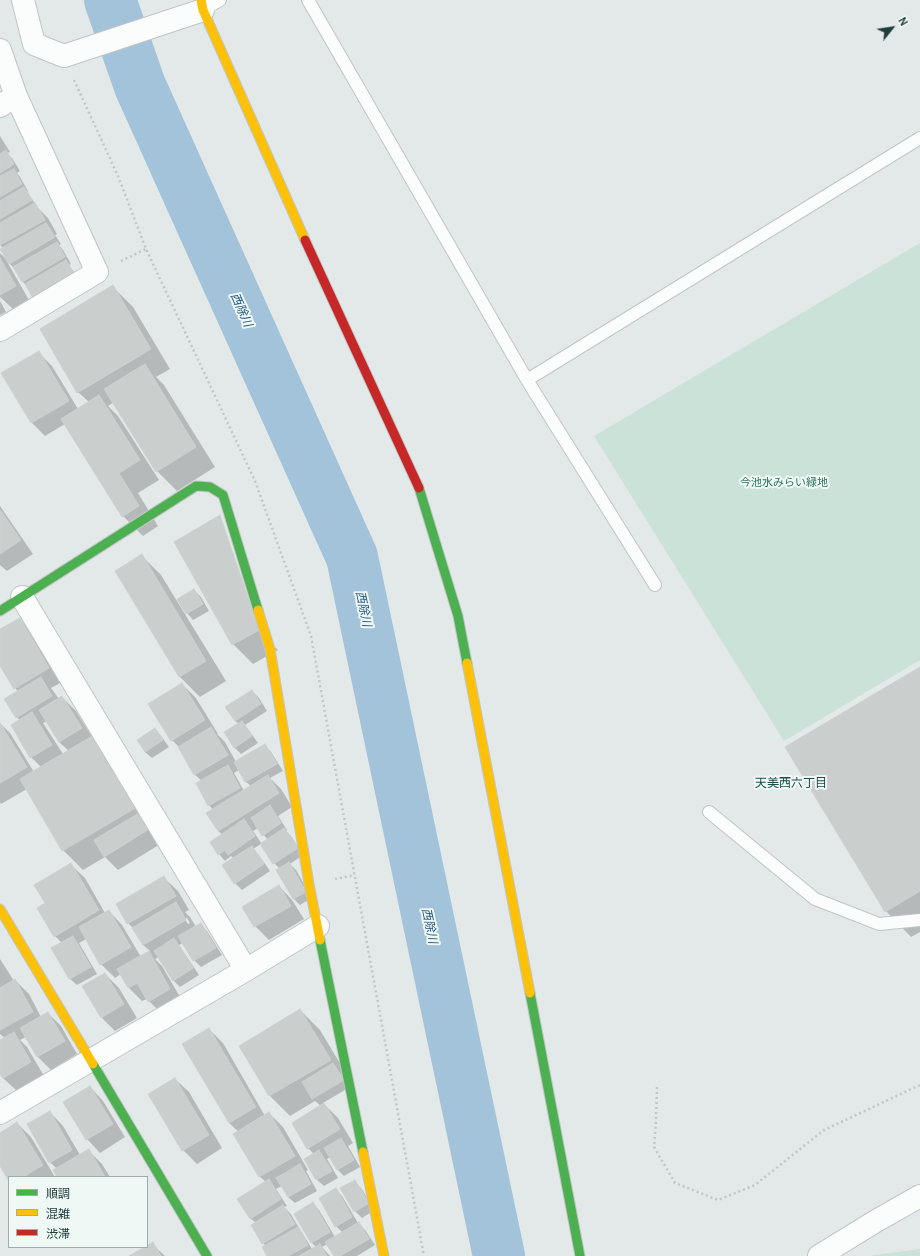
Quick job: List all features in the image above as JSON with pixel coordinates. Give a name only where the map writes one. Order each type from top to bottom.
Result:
[{"type":"street","points":[[23,0],[34,44],[64,56],[208,3],[309,249],[418,485],[458,616],[580,1256]]},
{"type":"street","points":[[0,50],[8,101],[97,272],[0,330]]},
{"type":"street","points":[[0,611],[196,486],[210,487],[223,495],[270,649],[309,884],[384,1256]]},
{"type":"street","points":[[22,597],[246,970]]},
{"type":"street","points":[[0,909],[207,1256]]},
{"type":"street","points":[[0,1113],[246,970],[318,926]]},
{"type":"street","points":[[819,1256],[920,1196]]},
{"type":"lane","points":[[308,0],[527,380],[655,586]]},
{"type":"lane","points":[[527,380],[920,138]]},
{"type":"lane","points":[[710,812],[815,899],[879,924],[920,920]]},
{"type":"path","points":[[657,1087],[654,1148],[676,1183],[718,1200],[755,1185],[824,1130],[920,1085]]},
{"type":"green space","name":"今池水みらい緑地","points":[[920,243],[920,660],[784,741],[594,436]]},
{"type":"green space","points":[[920,1249],[920,1256],[872,1256],[875,1255]]},
{"type":"building","points":[[6,150],[14,164],[0,173],[0,154]]},
{"type":"building","points":[[14,169],[22,184],[0,197],[0,176]]},
{"type":"building","points":[[24,187],[32,200],[0,219],[0,201]]},
{"type":"building","points":[[35,203],[45,220],[0,245],[0,223]]},
{"type":"building","points":[[46,223],[55,237],[9,264],[0,249]]},
{"type":"building","points":[[57,242],[65,257],[22,282],[13,267]]},
{"type":"building","points":[[0,258],[16,286],[0,295]]},
{"type":"building","points":[[66,260],[75,276],[34,300],[25,284]]},
{"type":"building","points":[[113,285],[151,349],[77,393],[40,329]]},
{"type":"building","points":[[39,351],[69,401],[31,423],[1,373]]},
{"type":"building","points":[[145,364],[196,447],[156,472],[104,389]]},
{"type":"building","points":[[99,395],[140,460],[119,473],[139,506],[122,517],[61,419]]},
{"type":"building","points":[[1,511],[21,540],[0,554],[0,512]]},
{"type":"building","points":[[220,515],[259,630],[232,645],[174,542]]},
{"type":"building","points":[[142,554],[206,661],[179,677],[115,571]]},
{"type":"building","points":[[194,589],[203,604],[186,614],[177,599]]},
{"type":"building","points":[[20,618],[49,668],[14,689],[0,666],[0,629]]},
{"type":"building","points":[[920,667],[920,891],[885,912],[785,747]]},
{"type":"building","points":[[41,677],[52,696],[16,718],[4,699]]},
{"type":"building","points":[[182,683],[205,720],[171,741],[148,704]]},
{"type":"building","points":[[252,690],[261,704],[235,721],[225,707]]},
{"type":"building","points":[[62,696],[82,728],[59,742],[39,710]]},
{"type":"building","points":[[32,712],[52,745],[30,758],[11,725]]},
{"type":"building","points":[[242,721],[252,736],[234,748],[224,732]]},
{"type":"building","points":[[0,723],[27,767],[0,783]]},
{"type":"building","points":[[211,727],[228,755],[194,775],[178,747]]},
{"type":"building","points":[[155,728],[163,740],[145,752],[137,740]]},
{"type":"building","points":[[94,735],[137,807],[62,851],[20,779]]},
{"type":"building","points":[[265,744],[277,764],[245,782],[234,762]]},
{"type":"building","points":[[228,765],[240,788],[208,806],[196,783]]},
{"type":"building","points":[[268,775],[279,793],[218,831],[206,813]]},
{"type":"building","points":[[270,805],[281,823],[262,836],[251,818]]},
{"type":"building","points":[[144,810],[154,826],[104,857],[94,840]]},
{"type":"building","points":[[244,819],[255,836],[228,855],[225,850],[218,855],[210,842]]},
{"type":"building","points":[[284,828],[298,848],[273,864],[260,844]]},
{"type":"building","points":[[252,846],[264,864],[234,884],[222,865]]},
{"type":"building","points":[[289,862],[306,892],[293,899],[276,870]]},
{"type":"building","points":[[71,863],[99,910],[54,937],[37,908],[45,903],[34,885]]},
{"type":"building","points":[[164,876],[176,896],[127,924],[116,904]]},
{"type":"building","points":[[279,885],[291,906],[254,927],[242,907]]},
{"type":"building","points":[[176,902],[186,920],[143,945],[132,928]]},
{"type":"building","points":[[109,910],[131,947],[100,965],[79,927]]},
{"type":"building","points":[[201,923],[216,948],[193,961],[178,936]]},
{"type":"building","points":[[73,936],[91,967],[69,979],[51,948]]},
{"type":"building","points":[[174,938],[193,968],[173,981],[154,951]]},
{"type":"building","points":[[149,951],[170,989],[148,1002],[137,983],[128,988],[117,969]]},
{"type":"building","points":[[105,973],[124,1004],[101,1018],[82,986]]},
{"type":"building","points":[[15,979],[33,1012],[0,1030],[0,988]]},
{"type":"building","points":[[300,1009],[331,1060],[269,1096],[239,1046]]},
{"type":"building","points":[[48,1012],[65,1041],[37,1057],[20,1028]]},
{"type":"building","points":[[209,1028],[256,1107],[229,1123],[182,1044]]},
{"type":"building","points":[[14,1032],[31,1062],[3,1078],[0,1074],[0,1040]]},
{"type":"building","points":[[333,1063],[344,1080],[312,1099],[302,1082]]},
{"type":"building","points":[[175,1078],[209,1135],[182,1151],[148,1094]]},
{"type":"building","points":[[90,1086],[113,1124],[86,1140],[63,1102]]},
{"type":"building","points":[[324,1103],[340,1129],[307,1149],[292,1123]]},
{"type":"building","points":[[50,1111],[72,1150],[49,1163],[27,1124]]},
{"type":"building","points":[[269,1112],[295,1156],[259,1177],[233,1134]]},
{"type":"building","points":[[17,1122],[43,1165],[25,1176],[8,1176],[8,1179],[0,1166],[0,1133]]},
{"type":"building","points":[[341,1138],[354,1160],[337,1170],[324,1148]]},
{"type":"building","points":[[89,1149],[104,1176],[56,1176],[53,1170]]},
{"type":"building","points":[[319,1150],[332,1171],[316,1180],[304,1159]]},
{"type":"building","points":[[300,1164],[311,1184],[288,1197],[276,1178]]},
{"type":"building","points":[[269,1179],[281,1199],[250,1219],[237,1199]]},
{"type":"building","points":[[355,1180],[369,1203],[354,1212],[340,1188]]},
{"type":"building","points":[[336,1188],[352,1217],[335,1227],[319,1198]]},
{"type":"building","points":[[313,1202],[330,1232],[311,1243],[294,1214]]},
{"type":"building","points":[[283,1205],[295,1224],[262,1244],[251,1225]]},
{"type":"building","points":[[359,1222],[369,1239],[340,1256],[334,1256],[325,1242]]},
{"type":"building","points":[[298,1227],[308,1245],[288,1256],[267,1256],[262,1247]]},
{"type":"building","points":[[153,1242],[161,1256],[129,1256],[143,1248],[148,1248],[148,1245]]},
{"type":"building","points":[[320,1244],[327,1256],[299,1256]]},
{"type":"waterway","name":"西除川","points":[[110,0],[140,86],[352,557],[499,1256]]},
{"type":"traffic: fast","points":[[0,611],[196,486],[210,487],[223,495],[258,610]]},
{"type":"traffic: fast","points":[[419,488],[458,616],[467,663]]},
{"type":"traffic: fast","points":[[320,940],[363,1152]]},
{"type":"traffic: fast","points":[[530,993],[580,1256]]},
{"type":"traffic: fast","points":[[93,1064],[207,1256]]},
{"type":"traffic: slow","points":[[201,0],[203,10],[305,240]]},
{"type":"traffic: slow","points":[[258,610],[270,649],[309,884],[320,940]]},
{"type":"traffic: slow","points":[[467,663],[530,993]]},
{"type":"traffic: slow","points":[[0,909],[93,1064]]},
{"type":"traffic: slow","points":[[363,1152],[384,1256]]},
{"type":"traffic: jam","points":[[305,240],[419,488]]},
{"type":"district","name":"天美西六丁目","points":[[791,784]]}]
